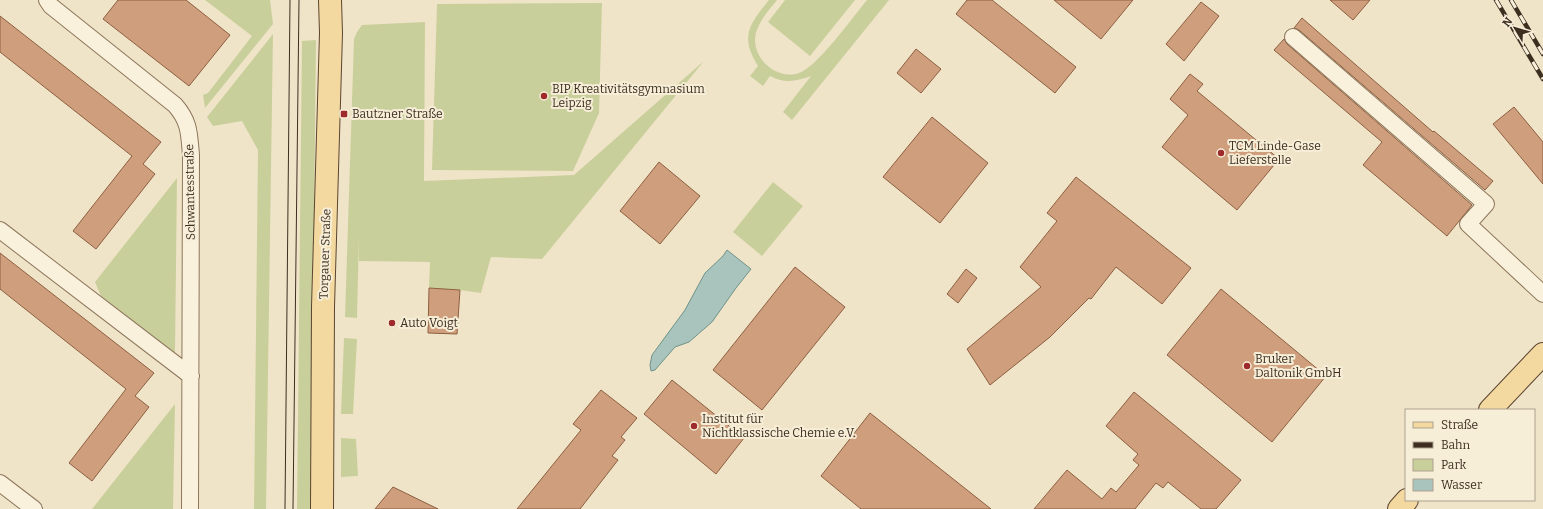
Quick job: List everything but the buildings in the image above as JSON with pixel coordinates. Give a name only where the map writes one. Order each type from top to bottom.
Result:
[{"type":"main road","name":"Torgauer Straße","points":[[322,509],[323,307],[331,33],[330,0]]},
{"type":"main road","points":[[1491,409],[1543,354]]},
{"type":"main road","points":[[1399,509],[1406,501]]},
{"type":"street","name":"Schwantesstraße","points":[[47,0],[51,6],[175,106],[184,116],[189,132],[191,155],[190,509]]},
{"type":"street","points":[[1293,38],[1486,204],[1468,224],[1543,294]]},
{"type":"street","points":[[0,230],[190,376]]},
{"type":"street","points":[[0,483],[34,509]]},
{"type":"green space","points":[[205,0],[270,0],[273,24],[205,108],[203,95],[208,93],[252,36]]},
{"type":"green space","points":[[769,0],[777,0],[757,29],[755,42],[757,50],[767,65],[782,74],[790,75],[807,69],[825,52],[867,0],[889,0],[792,120],[783,112],[811,76],[785,81],[775,79],[770,76],[763,86],[750,76],[758,66],[752,56],[749,46],[749,31],[757,16]]},
{"type":"green space","points":[[785,0],[855,0],[810,56],[768,22]]},
{"type":"green space","points":[[602,3],[599,113],[573,171],[432,170],[437,4]]},
{"type":"green space","points":[[425,22],[424,181],[574,175],[704,61],[542,259],[491,257],[481,293],[429,288],[430,262],[359,261],[359,238],[357,318],[345,317],[354,39],[362,25]]},
{"type":"green space","points":[[273,34],[266,509],[254,509],[258,150],[242,121],[213,126],[207,117]]},
{"type":"green space","points":[[316,40],[311,509],[297,509],[302,41]]},
{"type":"green space","points":[[177,178],[175,352],[173,352],[101,296],[95,282]]},
{"type":"green space","points":[[773,182],[803,206],[762,256],[733,232]]},
{"type":"green space","points":[[344,338],[357,339],[353,414],[341,414]]},
{"type":"green space","points":[[175,404],[173,509],[92,509]]},
{"type":"green space","points":[[341,438],[356,439],[358,476],[341,477]]},
{"type":"water","points":[[727,250],[751,269],[712,322],[689,342],[675,347],[655,370],[651,371],[650,365],[652,355],[685,310],[705,273],[723,256]]},
{"type":"tram line","points":[[285,509],[290,0]]},
{"type":"tram line","points":[[293,509],[299,0]]},
{"type":"railway","points":[[1496,0],[1543,79]]},
{"type":"railway","points":[[1511,0],[1543,54]]},
{"type":"place","name":"BIP Kreativitätsgymnasium Leipzig","points":[[544,96]]},
{"type":"place","name":"Bautzner Straße","points":[[344,114]]},
{"type":"place","name":"TCM Linde-Gase Lieferstelle","points":[[1221,153]]},
{"type":"place","name":"Auto Voigt","points":[[392,323]]},
{"type":"place","name":"Bruker Daltonik GmbH","points":[[1247,366]]},
{"type":"place","name":"Institut für Nichtklassische Chemie e.V.","points":[[694,426]]}]
